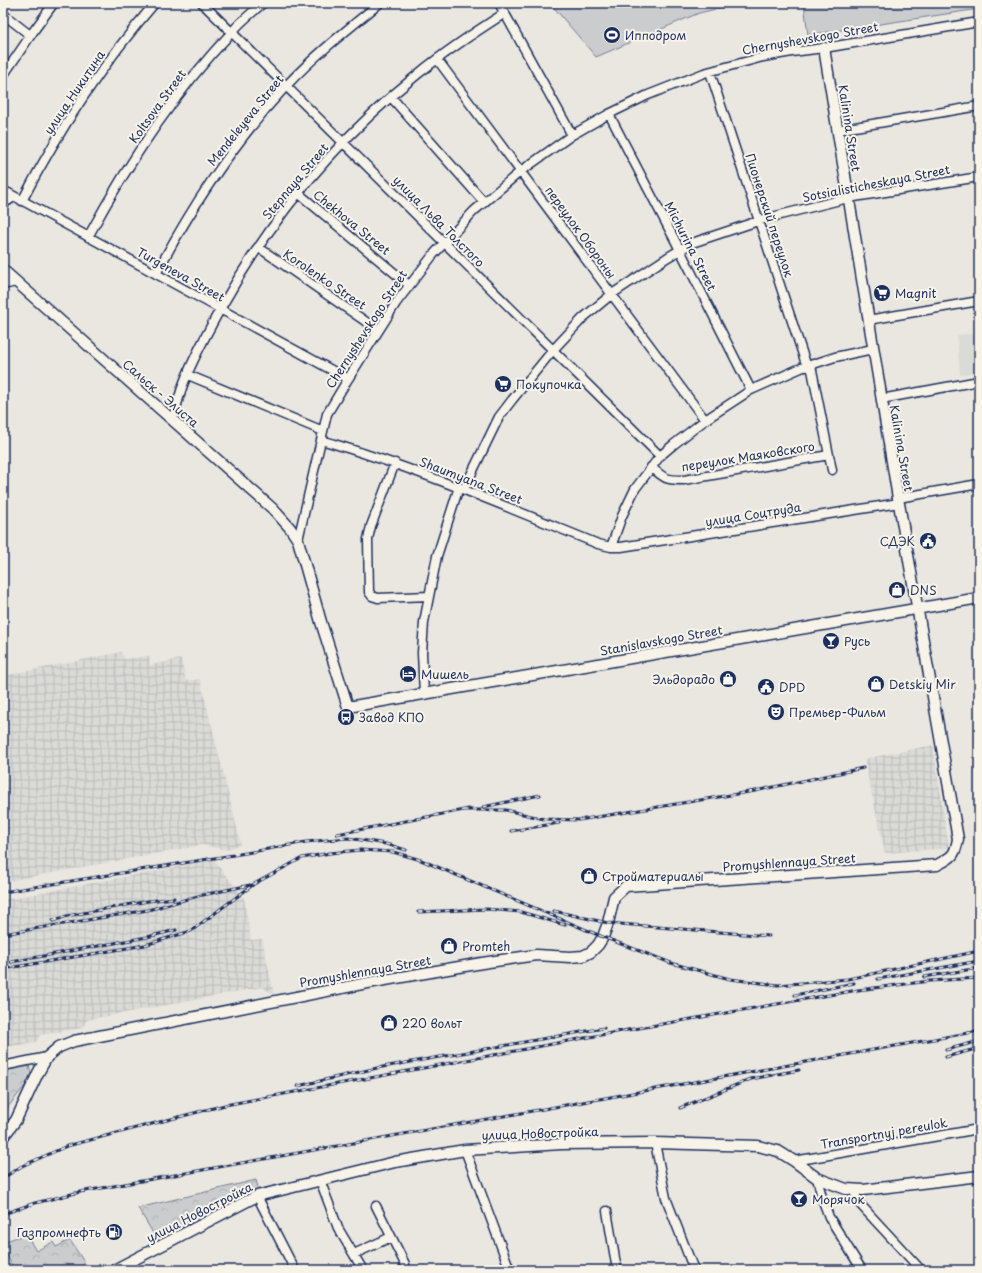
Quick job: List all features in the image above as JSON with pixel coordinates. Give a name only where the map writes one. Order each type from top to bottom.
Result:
[{"type":"main road","name":"Kalinina Street","points":[[824,48],[898,500],[958,839],[956,851]]},
{"type":"main road","name":"Сальск - Элиста","points":[[3,270],[273,509],[290,528],[298,540]]},
{"type":"main road","name":"Chernyshevskogo Street","points":[[298,540],[321,622],[348,707]]},
{"type":"main road","name":"Stanislavskogo Street","points":[[348,707],[979,598]]},
{"type":"main road","name":"Promyshlennaya Street","points":[[3,1137],[16,1120],[47,1057],[59,1047],[74,1041],[355,986],[482,963],[536,956],[583,956],[591,952],[603,937],[614,897],[626,886],[937,865],[950,858],[956,851]]},
{"type":"main road","name":"улица Новостройка","points":[[114,1270],[257,1196],[395,1162],[465,1150],[561,1144],[655,1143],[758,1146],[778,1151],[817,1178],[846,1188],[863,1190],[979,1176]]},
{"type":"street","points":[[3,76],[30,35],[54,3]]},
{"type":"street","name":"улица Никитина","points":[[18,199],[78,104],[120,45],[155,3]]},
{"type":"street","name":"улица Льва Толстого","points":[[202,3],[660,456]]},
{"type":"street","name":"Koltsova Street","points":[[88,237],[122,176],[159,121],[200,68],[231,32],[263,3]]},
{"type":"street","name":"Mendeleyeva Street","points":[[156,274],[186,219],[220,168],[256,120],[286,86],[324,49],[380,3]]},
{"type":"street","points":[[499,3],[572,135]]},
{"type":"street","name":"Stepnaya Street","points":[[172,420],[183,385],[220,309],[258,247],[298,193],[343,142],[390,97],[438,59],[505,13]]},
{"type":"street","points":[[3,14],[30,35]]},
{"type":"street","name":"Chernyshevskogo Street","points":[[298,540],[327,414],[348,379],[378,330],[409,285],[444,243],[484,202],[521,171],[572,135],[609,114],[648,95],[710,72],[762,57],[979,22]]},
{"type":"street","name":"переулок Обороны","points":[[438,59],[705,420]]},
{"type":"street","name":"Пионерский переулок","points":[[710,72],[809,366]]},
{"type":"street","points":[[390,97],[484,202]]},
{"type":"street","points":[[837,130],[979,106]]},
{"type":"street","name":"Michurina Street","points":[[609,114],[751,390]]},
{"type":"street","name":"Sotsialisticheskaya Street","points":[[424,693],[422,653],[424,622],[436,556],[462,488],[499,417],[553,350],[584,318],[612,294],[692,243],[759,220],[848,198],[979,177]]},
{"type":"street","name":"Turgeneva Street","points":[[3,190],[348,379]]},
{"type":"street","name":"Chekhova Street","points":[[298,193],[409,285]]},
{"type":"street","points":[[3,204],[18,199]]},
{"type":"street","name":"Korolenko Street","points":[[258,247],[378,330]]},
{"type":"street","points":[[3,285],[16,282]]},
{"type":"street","points":[[868,320],[979,301]]},
{"type":"street","points":[[611,547],[622,516],[635,489],[660,456],[673,444],[705,420],[751,390],[835,357],[873,349]]},
{"type":"street","name":"переулок Маяковского","points":[[809,366],[832,470]]},
{"type":"street","name":"Shaumyana Street","points":[[188,375],[322,435],[395,464],[462,488],[598,544],[611,547]]},
{"type":"street","points":[[881,399],[979,381]]},
{"type":"street","name":"переулок Маяковского","points":[[651,467],[661,476],[669,480],[684,480],[829,455]]},
{"type":"street","points":[[395,464],[371,526],[368,539],[369,592],[372,596],[378,598],[429,596]]},
{"type":"street","name":"улица Соцтруда","points":[[611,547],[621,547],[898,500],[979,484]]},
{"type":"street","points":[[3,1066],[47,1057]]},
{"type":"street","name":"Transportnyj pereulok","points":[[794,1161],[979,1129]]},
{"type":"street","points":[[655,1143],[666,1198],[694,1270]]},
{"type":"street","points":[[465,1150],[510,1270]]},
{"type":"street","points":[[817,1178],[829,1217],[862,1270]]},
{"type":"street","points":[[320,1180],[338,1228],[363,1270]]},
{"type":"street","points":[[853,1189],[858,1202],[921,1270]]},
{"type":"street","points":[[257,1196],[295,1270]]},
{"type":"street","points":[[376,1206],[405,1264]]},
{"type":"street","points":[[607,1211],[617,1270]]},
{"type":"street","points":[[354,1254],[391,1237]]},
{"type":"shaded area","points":[[979,333],[979,371],[960,375],[957,335]]},
{"type":"shaded area","points":[[121,652],[124,659],[149,656],[150,665],[181,659],[186,681],[200,679],[241,844],[227,850],[202,845],[3,882],[3,676]]},
{"type":"shaded area","points":[[933,745],[949,848],[885,853],[864,759]]},
{"type":"shaded area","points":[[214,860],[244,898],[251,940],[262,939],[274,994],[262,987],[87,1020],[82,1028],[40,1035],[36,1042],[3,1048],[3,900]]},
{"type":"green space","name":"Ипподром","points":[[550,3],[741,3],[699,13],[596,57]]},
{"type":"green space","points":[[804,3],[979,3],[979,9],[808,35]]},
{"type":"green space","points":[[29,1066],[32,1077],[8,1107],[3,1119],[3,1071]]},
{"type":"green space","points":[[256,1180],[259,1191],[159,1243],[138,1208]]},
{"type":"green space","points":[[26,1234],[36,1251],[53,1242],[56,1247],[70,1240],[89,1270],[14,1270],[3,1247],[3,1242]]},
{"type":"railway","points":[[463,810],[506,810],[544,819],[579,820],[755,791],[863,768]]},
{"type":"railway","points":[[483,807],[540,795]]},
{"type":"railway","points":[[337,834],[469,809]]},
{"type":"railway","points":[[511,831],[559,823]]},
{"type":"railway","points":[[3,892],[306,842],[348,838],[386,844],[406,850]]},
{"type":"railway","points":[[3,969],[145,945],[191,931],[254,884],[302,858],[360,850],[393,852],[421,860],[603,937],[671,963],[730,979],[778,985],[848,979],[979,951]]},
{"type":"railway","points":[[3,934],[148,910],[198,896],[250,885]]},
{"type":"railway","points":[[53,921],[67,916],[148,901],[174,898]]},
{"type":"railway","points":[[418,912],[486,909],[521,912],[565,925]]},
{"type":"railway","points":[[554,911],[608,923],[769,936]]},
{"type":"railway","points":[[11,962],[147,937],[176,930]]},
{"type":"railway","points":[[878,979],[979,961]]},
{"type":"railway","points":[[924,977],[979,968]]},
{"type":"railway","points":[[3,1178],[22,1166],[67,1146],[225,1105],[622,1031],[858,990],[930,981],[979,978]]},
{"type":"railway","points":[[795,995],[854,983]]},
{"type":"railway","points":[[298,1086],[377,1068],[604,1028]]},
{"type":"railway","points":[[3,1214],[35,1203],[80,1192],[979,1031]]},
{"type":"railway","points":[[946,1050],[979,1041]]},
{"type":"railway","points":[[946,1057],[979,1048]]},
{"type":"railway","points":[[680,1108],[751,1079],[799,1070]]},
{"type":"place","name":"Ипподром","points":[[612,35]]},
{"type":"place","name":"Magnit","points":[[882,293]]},
{"type":"place","name":"Покупочка","points":[[503,384]]},
{"type":"place","name":"СДЭК","points":[[928,541]]},
{"type":"place","name":"DNS","points":[[897,590]]},
{"type":"place","name":"Русь","points":[[831,641]]},
{"type":"place","name":"Мишель","points":[[408,674]]},
{"type":"place","name":"Эльдорадо","points":[[728,679]]},
{"type":"place","name":"Detskiy Mir","points":[[876,684]]},
{"type":"place","name":"DPD","points":[[766,687]]},
{"type":"place","name":"Премьер-Фильм","points":[[776,712]]},
{"type":"place","name":"Завод КПО","points":[[346,717]]},
{"type":"place","name":"Стройматериалы","points":[[589,876]]},
{"type":"place","name":"Promteh","points":[[449,946]]},
{"type":"place","name":"220 вольт","points":[[389,1023]]},
{"type":"place","name":"Морячок","points":[[799,1199]]},
{"type":"place","name":"Газпромнефть","points":[[114,1232]]}]
